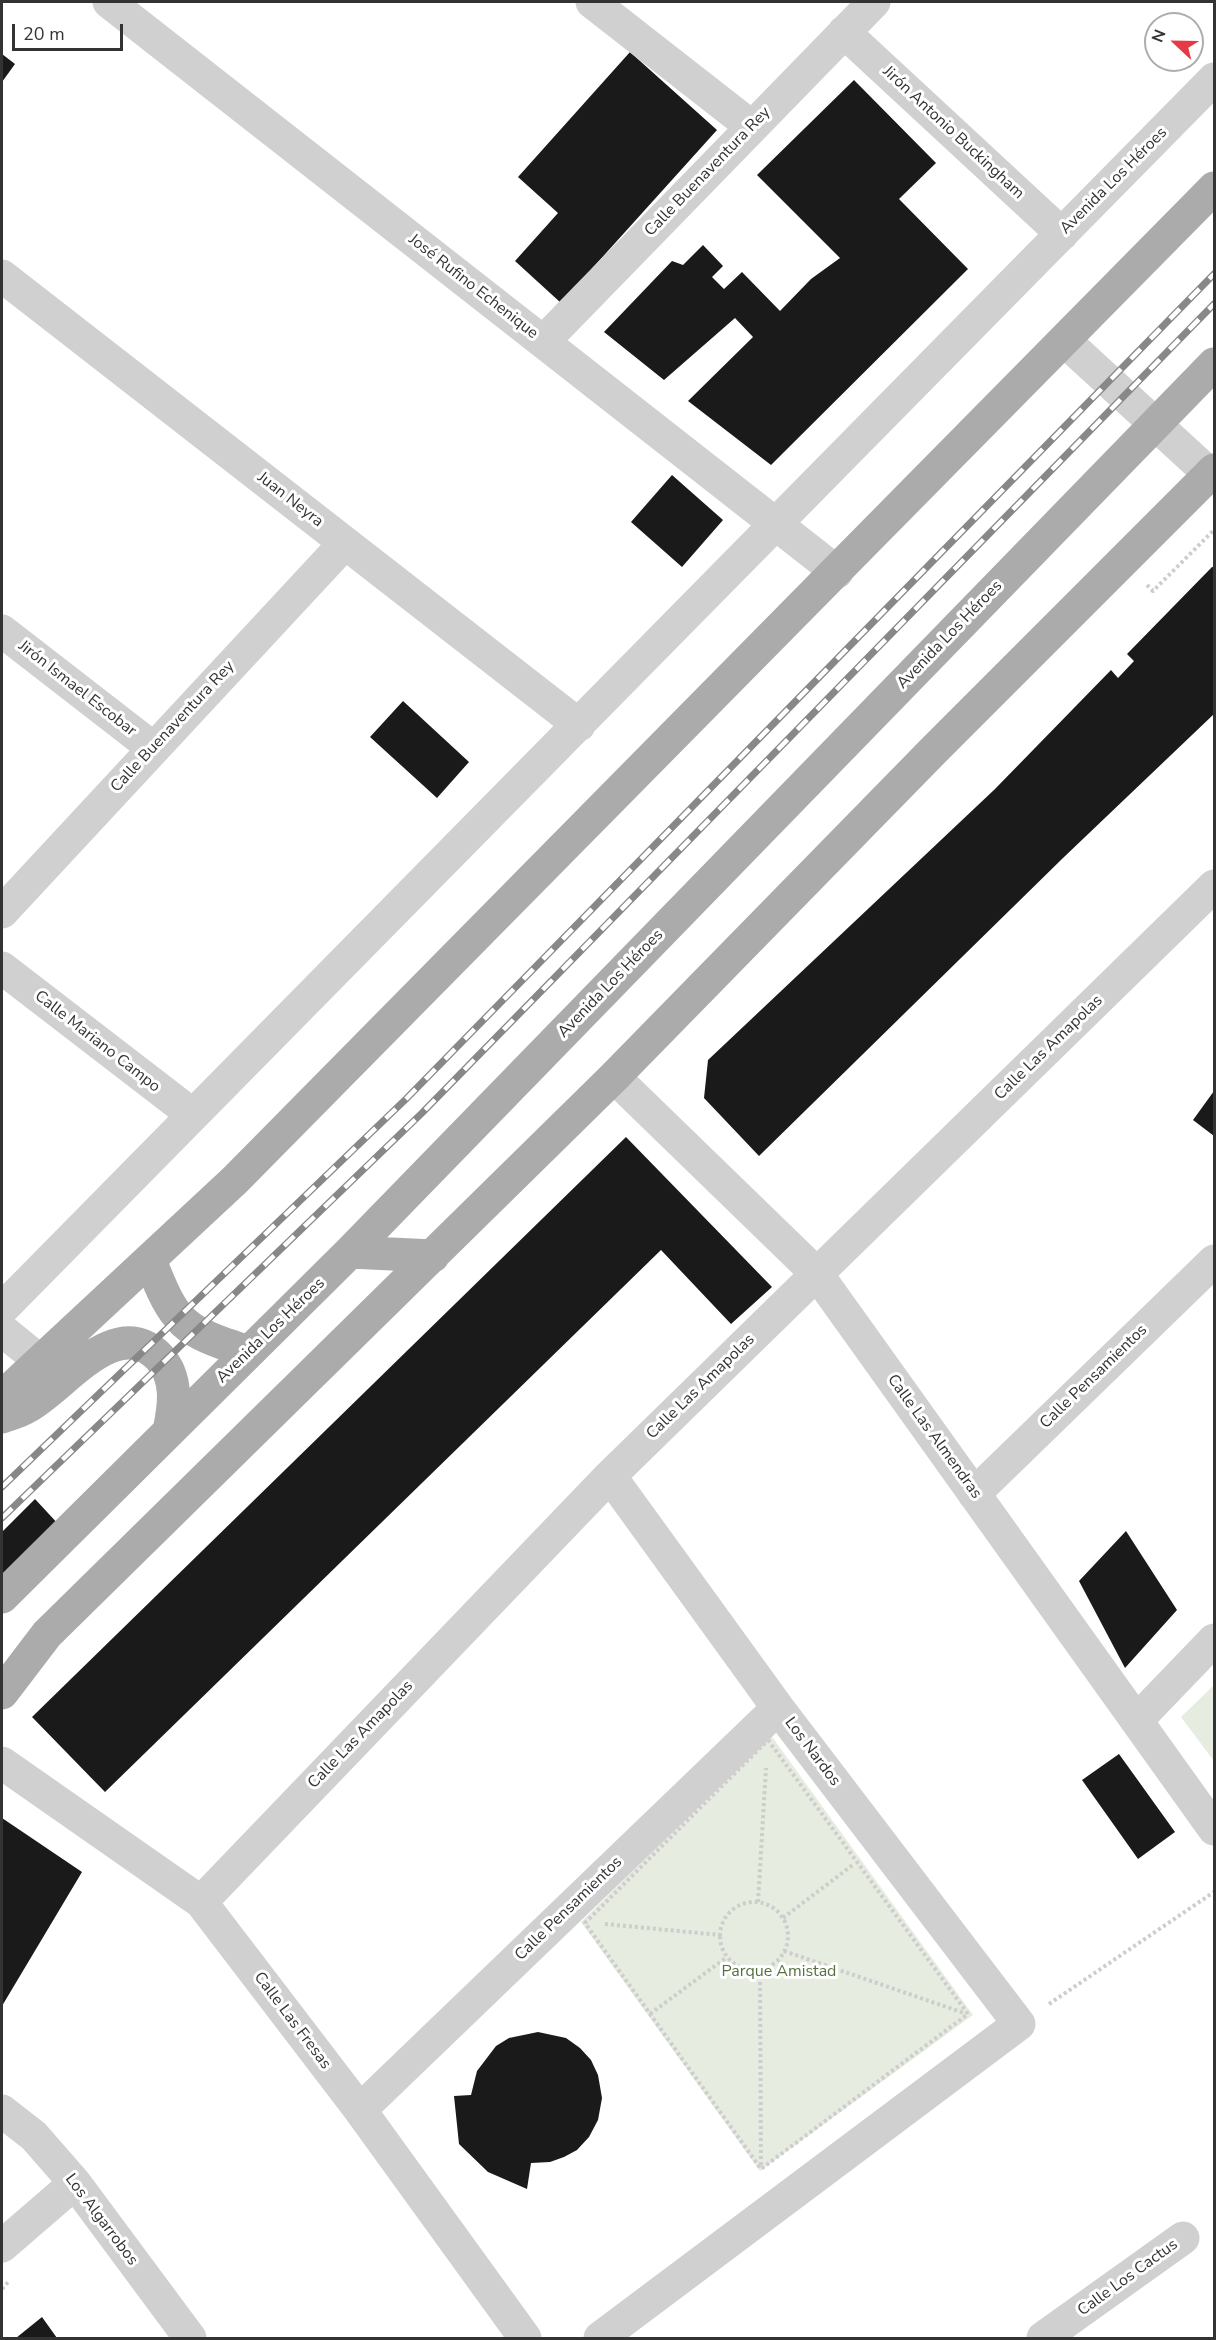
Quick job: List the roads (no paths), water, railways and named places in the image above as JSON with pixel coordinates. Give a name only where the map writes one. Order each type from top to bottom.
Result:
[{"type":"main road","points":[[2,1397],[244,1172],[1215,188]]},
{"type":"main road","name":"Avenida Los Héroes","points":[[2,1597],[350,1252],[1215,364]]},
{"type":"main road","points":[[2,1693],[46,1634],[434,1256],[614,1077],[933,752],[1213,475]]},
{"type":"main road","points":[[350,1252],[434,1256]]},
{"type":"main road","points":[[150,1260],[164,1297],[180,1321],[203,1337],[249,1352]]},
{"type":"main road","points":[[2,1417],[28,1407],[95,1355],[113,1345],[138,1344],[159,1358],[172,1382],[174,1407],[169,1431]]},
{"type":"street","name":"José Rufino Echenique","points":[[109,2],[837,572]]},
{"type":"street","points":[[592,2],[752,127]]},
{"type":"street","name":"Calle Buenaventura Rey","points":[[543,342],[874,2]]},
{"type":"street","name":"Jirón Antonio Buckingham","points":[[844,32],[1062,234]]},
{"type":"street","name":"Avenida Los Héroes","points":[[2,1309],[1215,79]]},
{"type":"street","name":"Juan Neyra","points":[[2,276],[579,725]]},
{"type":"street","points":[[1065,341],[1213,475]]},
{"type":"street","name":"Calle Buenaventura Rey","points":[[2,912],[345,543]]},
{"type":"street","name":"Jirón Ismael Escobar","points":[[2,631],[153,748]]},
{"type":"street","name":"Calle Las Amapolas","points":[[201,1902],[610,1476],[1215,886]]},
{"type":"street","name":"Calle Mariano Campo","points":[[2,968],[193,1115]]},
{"type":"street","name":"Calle Las Almendras","points":[[614,1077],[817,1274],[1215,1829]]},
{"type":"street","name":"Calle Pensamientos","points":[[974,1494],[1215,1261]]},
{"type":"street","points":[[2,1330],[40,1361]]},
{"type":"street","name":"Los Nardos","points":[[600,2338],[1019,2024],[778,1708],[610,1476]]},
{"type":"street","points":[[1137,1720],[1215,1640]]},
{"type":"street","name":"Calle Pensamientos","points":[[360,2110],[578,1915],[778,1708]]},
{"type":"street","name":"Calle Las Fresas","points":[[2,1763],[201,1902],[360,2110],[525,2338]]},
{"type":"street","name":"Los Algarrobos","points":[[2,2111],[34,2136],[75,2182],[190,2338]]},
{"type":"street","points":[[2,2246],[75,2182]]},
{"type":"street","name":"Calle Los Cactus","points":[[1043,2338],[1183,2238]]},
{"type":"railway","points":[[2,1487],[406,1099],[1214,274]]},
{"type":"railway","points":[[2,1518],[422,1113],[1214,304]]},
{"type":"park label","name":"Parque Amistad","points":[[779,1972]]}]
